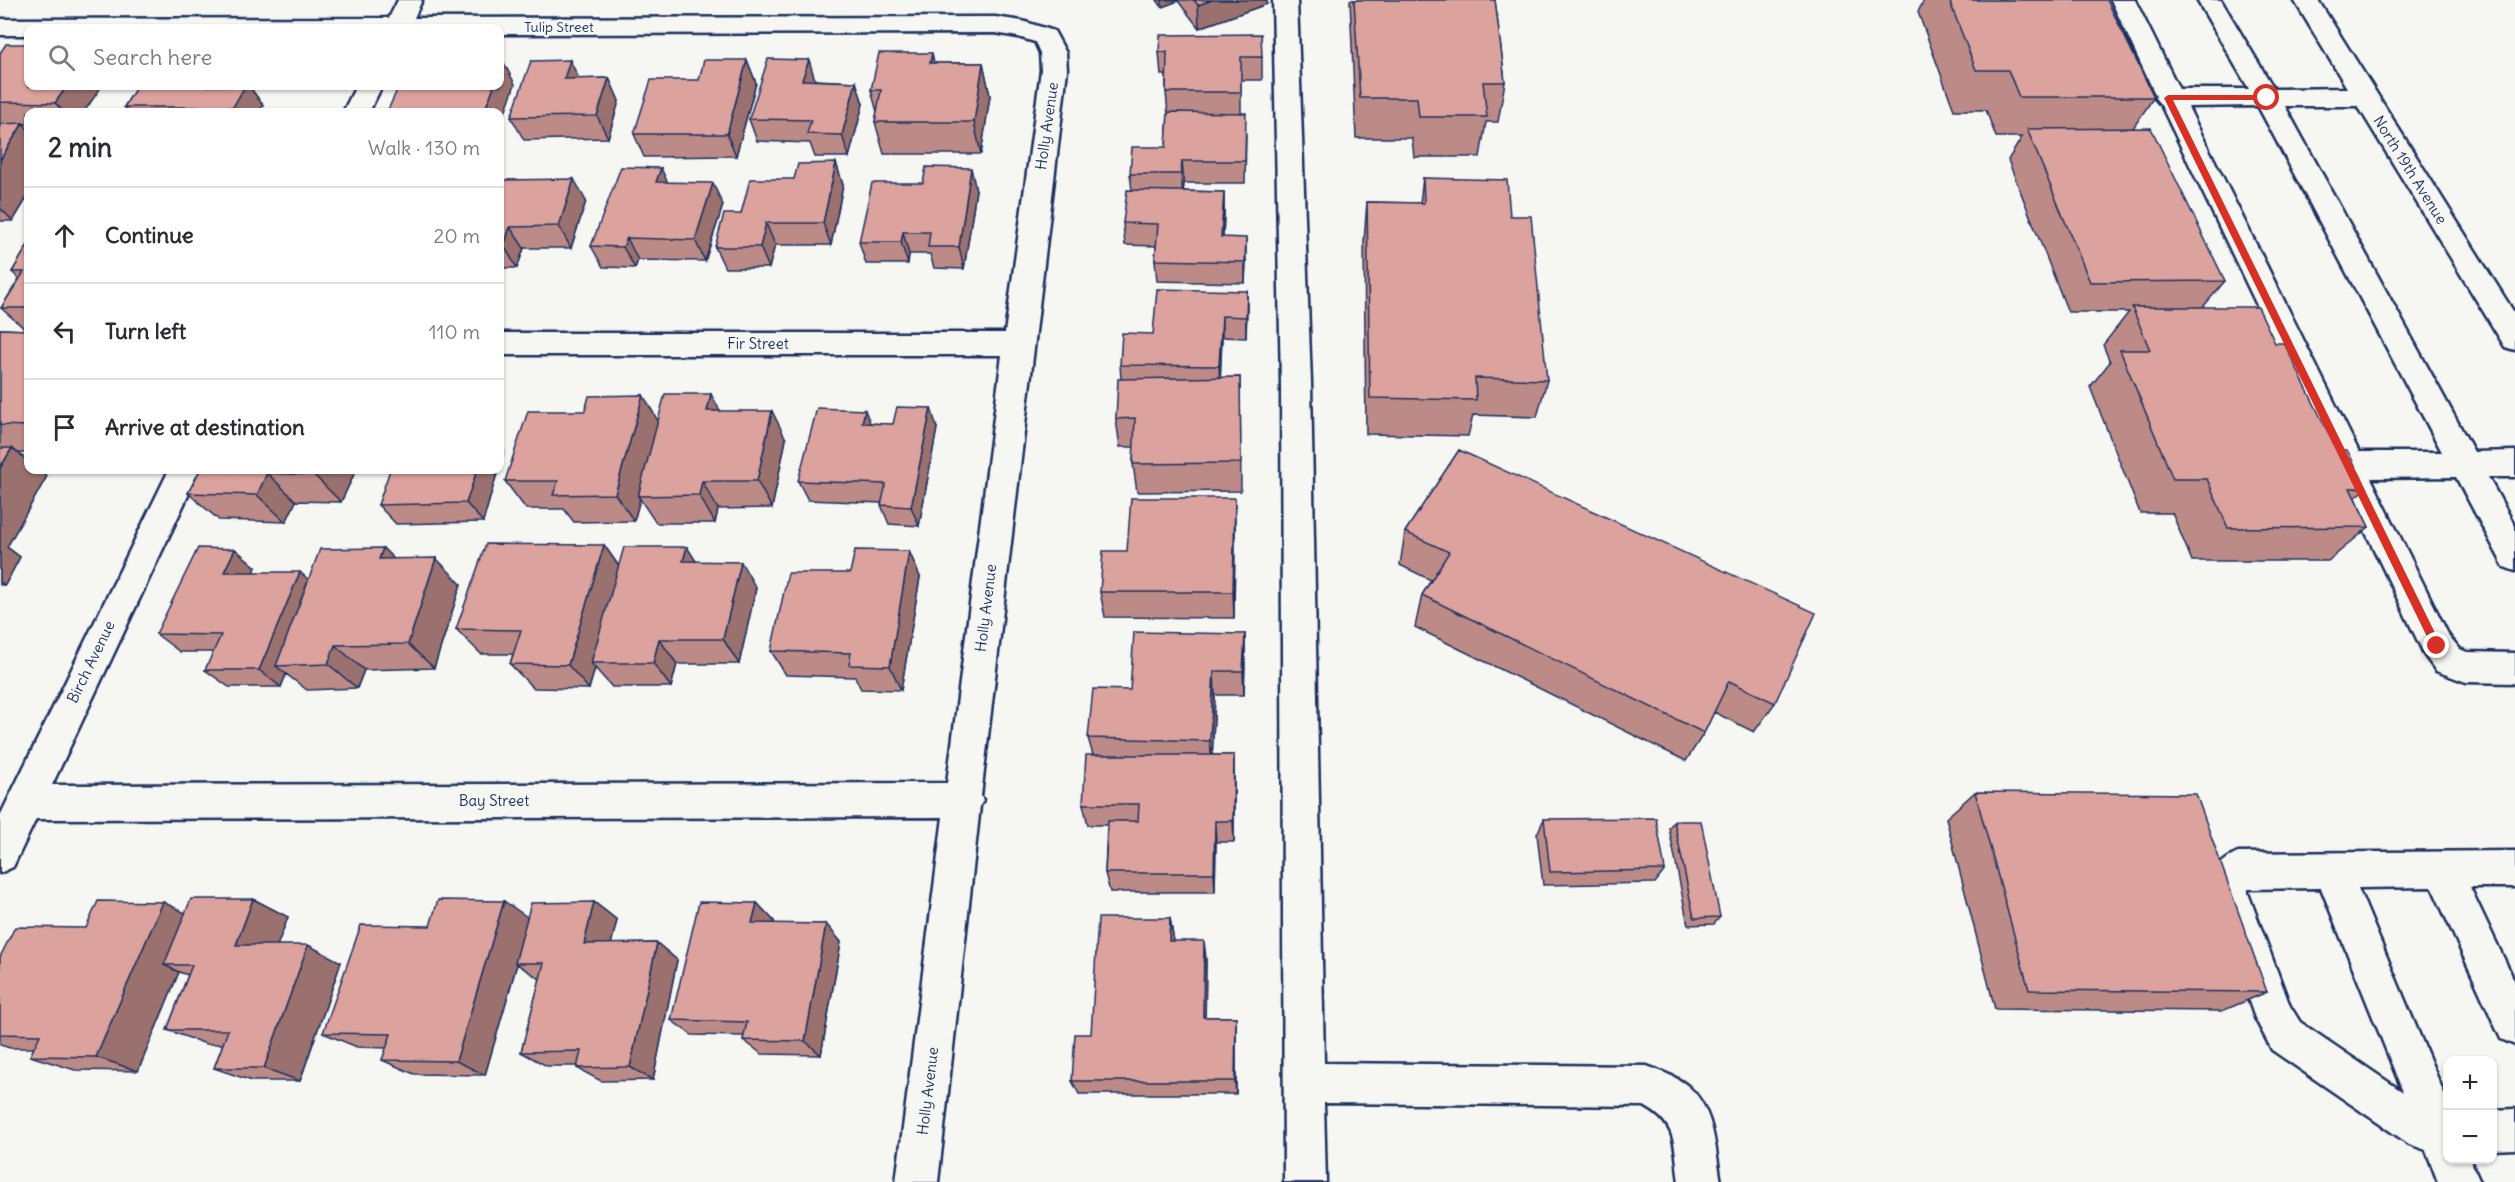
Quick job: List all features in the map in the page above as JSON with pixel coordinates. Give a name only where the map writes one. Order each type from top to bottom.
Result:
[{"type":"street","points":[[399,24],[410,0]]},
{"type":"street","points":[[1285,0],[1296,383],[1305,1182]]},
{"type":"street","points":[[2122,0],[2437,646],[2448,660],[2466,667],[2515,668]]},
{"type":"street","points":[[2209,0],[2267,98],[2515,557]]},
{"type":"street","name":"North 19th Avenue","points":[[2306,0],[2515,339]]},
{"type":"street","name":"Tulip Street","points":[[504,27],[995,25],[1022,29],[1045,37]]},
{"type":"street","name":"Tulip Street","points":[[0,27],[24,27]]},
{"type":"street","name":"Holly Avenue","points":[[917,1182],[965,800],[1017,344],[1054,70],[1053,53],[1045,37]]},
{"type":"street","points":[[358,108],[367,90]]},
{"type":"street","points":[[2168,98],[2366,97]]},
{"type":"street","name":"Fir Street","points":[[504,344],[1017,344]]},
{"type":"street","points":[[2348,465],[2515,464]]},
{"type":"street","name":"Birch Avenue","points":[[0,855],[182,474]]},
{"type":"street","name":"Bay Street","points":[[24,802],[965,800]]},
{"type":"street","points":[[2443,1141],[2305,1051],[2286,1036],[2275,1018],[2229,893],[2230,880],[2238,871],[2515,869]]},
{"type":"street","points":[[2332,870],[2443,1136]]},
{"type":"street","points":[[2443,870],[2515,1025]]},
{"type":"street","points":[[1304,1083],[1647,1086],[1674,1100],[1690,1121],[1700,1182]]},
{"type":"street","points":[[2497,1130],[2515,1130]]},
{"type":"street","points":[[2453,1164],[2459,1182]]},
{"type":"building","points":[[1194,0],[1212,0],[1198,5]]},
{"type":"building","points":[[1354,0],[1495,0],[1505,82],[1483,82],[1487,117],[1419,117],[1417,98],[1360,98]]},
{"type":"building","points":[[1949,0],[2107,0],[2154,97],[2019,97],[2008,70],[1976,70]]},
{"type":"building","points":[[1261,34],[1262,57],[1241,57],[1241,92],[1166,92],[1167,52],[1159,52],[1160,35]]},
{"type":"building","points":[[6,44],[24,44],[24,90],[64,90],[55,103],[0,102],[0,53]]},
{"type":"building","points":[[879,53],[932,53],[930,63],[983,63],[974,122],[875,122],[881,90],[871,90]]},
{"type":"building","points":[[768,59],[809,60],[802,80],[856,82],[842,135],[807,134],[811,120],[749,119]]},
{"type":"building","points":[[570,60],[564,79],[609,78],[597,116],[511,117],[531,61]]},
{"type":"building","points":[[704,60],[747,60],[727,134],[634,134],[651,80],[699,80]]},
{"type":"building","points":[[135,90],[243,90],[233,107],[124,107]]},
{"type":"building","points":[[397,90],[492,90],[486,108],[389,108]]},
{"type":"building","points":[[1168,112],[1246,113],[1245,161],[1182,161],[1181,174],[1130,174],[1132,147],[1166,147]]},
{"type":"building","points":[[23,123],[0,160],[0,124]]},
{"type":"building","points":[[2151,128],[2225,281],[2090,282],[2027,129]]},
{"type":"building","points":[[836,163],[823,223],[766,223],[760,247],[715,247],[724,214],[741,214],[750,179],[794,179],[798,164]]},
{"type":"building","points":[[621,167],[661,168],[656,182],[713,183],[695,240],[627,238],[623,247],[591,246]]},
{"type":"building","points":[[926,167],[971,168],[959,247],[928,247],[930,232],[903,232],[901,242],[859,242],[872,183],[923,183]]},
{"type":"building","points":[[1423,178],[1507,180],[1510,216],[1531,216],[1547,380],[1475,378],[1476,400],[1370,398],[1367,202],[1424,203]]},
{"type":"building","points":[[574,179],[559,226],[510,227],[504,246],[504,180]]},
{"type":"building","points":[[1127,190],[1224,192],[1221,237],[1246,238],[1245,262],[1155,260],[1158,224],[1123,223]]},
{"type":"building","points":[[24,252],[24,272],[12,272]]},
{"type":"building","points":[[24,272],[24,308],[1,308]]},
{"type":"building","points":[[1157,289],[1247,291],[1246,317],[1222,316],[1219,366],[1120,365],[1122,333],[1153,334]]},
{"type":"building","points":[[2132,307],[2258,307],[2275,343],[2284,343],[2337,450],[2347,450],[2367,488],[2350,488],[2369,527],[2228,528],[2207,479],[2173,479],[2120,350],[2150,350]]},
{"type":"building","points":[[0,329],[24,330],[24,426],[0,425]]},
{"type":"building","points":[[1240,377],[1241,463],[1133,464],[1135,418],[1116,419],[1118,379]]},
{"type":"building","points":[[665,394],[711,394],[707,411],[772,411],[757,481],[702,481],[699,495],[638,496]]},
{"type":"building","points":[[643,395],[615,494],[553,495],[558,481],[505,481],[528,411],[585,411],[589,396]]},
{"type":"building","points":[[897,407],[931,408],[911,507],[881,505],[886,484],[798,481],[817,408],[865,410],[862,423],[893,424]]},
{"type":"building","points":[[0,448],[12,448],[0,468]]},
{"type":"building","points":[[1459,450],[1816,613],[1775,703],[1729,681],[1704,733],[1422,595],[1449,552],[1405,532]]},
{"type":"building","points":[[198,474],[267,474],[257,495],[188,493]]},
{"type":"building","points":[[389,474],[476,474],[466,503],[378,505]]},
{"type":"building","points":[[1131,498],[1235,498],[1233,592],[1100,592],[1103,551],[1127,551]]},
{"type":"building","points":[[486,544],[604,545],[568,665],[510,664],[521,630],[456,629]]},
{"type":"building","points":[[624,547],[687,547],[683,561],[741,562],[723,639],[659,639],[653,663],[591,663]]},
{"type":"building","points":[[198,548],[235,549],[224,572],[300,572],[259,670],[205,670],[221,635],[156,634]]},
{"type":"building","points":[[383,548],[379,559],[436,558],[408,644],[335,645],[328,664],[276,666],[320,549]]},
{"type":"building","points":[[855,550],[909,551],[890,666],[849,665],[851,653],[771,651],[788,573],[850,573]]},
{"type":"building","points":[[1134,632],[1245,634],[1243,671],[1214,671],[1210,741],[1088,738],[1093,689],[1130,690]]},
{"type":"building","points":[[1086,755],[1234,755],[1233,821],[1215,821],[1214,873],[1105,873],[1108,821],[1138,821],[1139,804],[1083,804]]},
{"type":"building","points":[[1975,792],[2196,794],[2267,992],[2029,990]]},
{"type":"building","points":[[1656,818],[1665,870],[1550,872],[1544,819]]},
{"type":"building","points":[[1674,821],[1701,821],[1720,917],[1694,918]]},
{"type":"building","points":[[191,899],[253,899],[236,945],[308,945],[264,1068],[214,1068],[228,1030],[167,1030],[192,965],[164,965]]},
{"type":"building","points":[[438,900],[504,901],[456,1061],[382,1060],[391,1034],[323,1033],[361,925],[430,926]]},
{"type":"building","points":[[98,901],[163,902],[96,1057],[30,1056],[40,1035],[0,1034],[0,957],[15,927],[86,928]]},
{"type":"building","points":[[594,902],[584,944],[657,943],[630,1067],[577,1068],[581,1051],[521,1052],[544,963],[515,963],[531,903]]},
{"type":"building","points":[[699,902],[757,903],[752,923],[826,924],[805,1041],[743,1040],[747,1022],[671,1020]]},
{"type":"building","points":[[1098,918],[1170,918],[1169,941],[1204,941],[1203,1017],[1236,1017],[1235,1081],[1072,1081],[1075,1034],[1091,1034]]},
{"type":"route","points":[[2267,98],[2168,98],[2437,646]]}]
